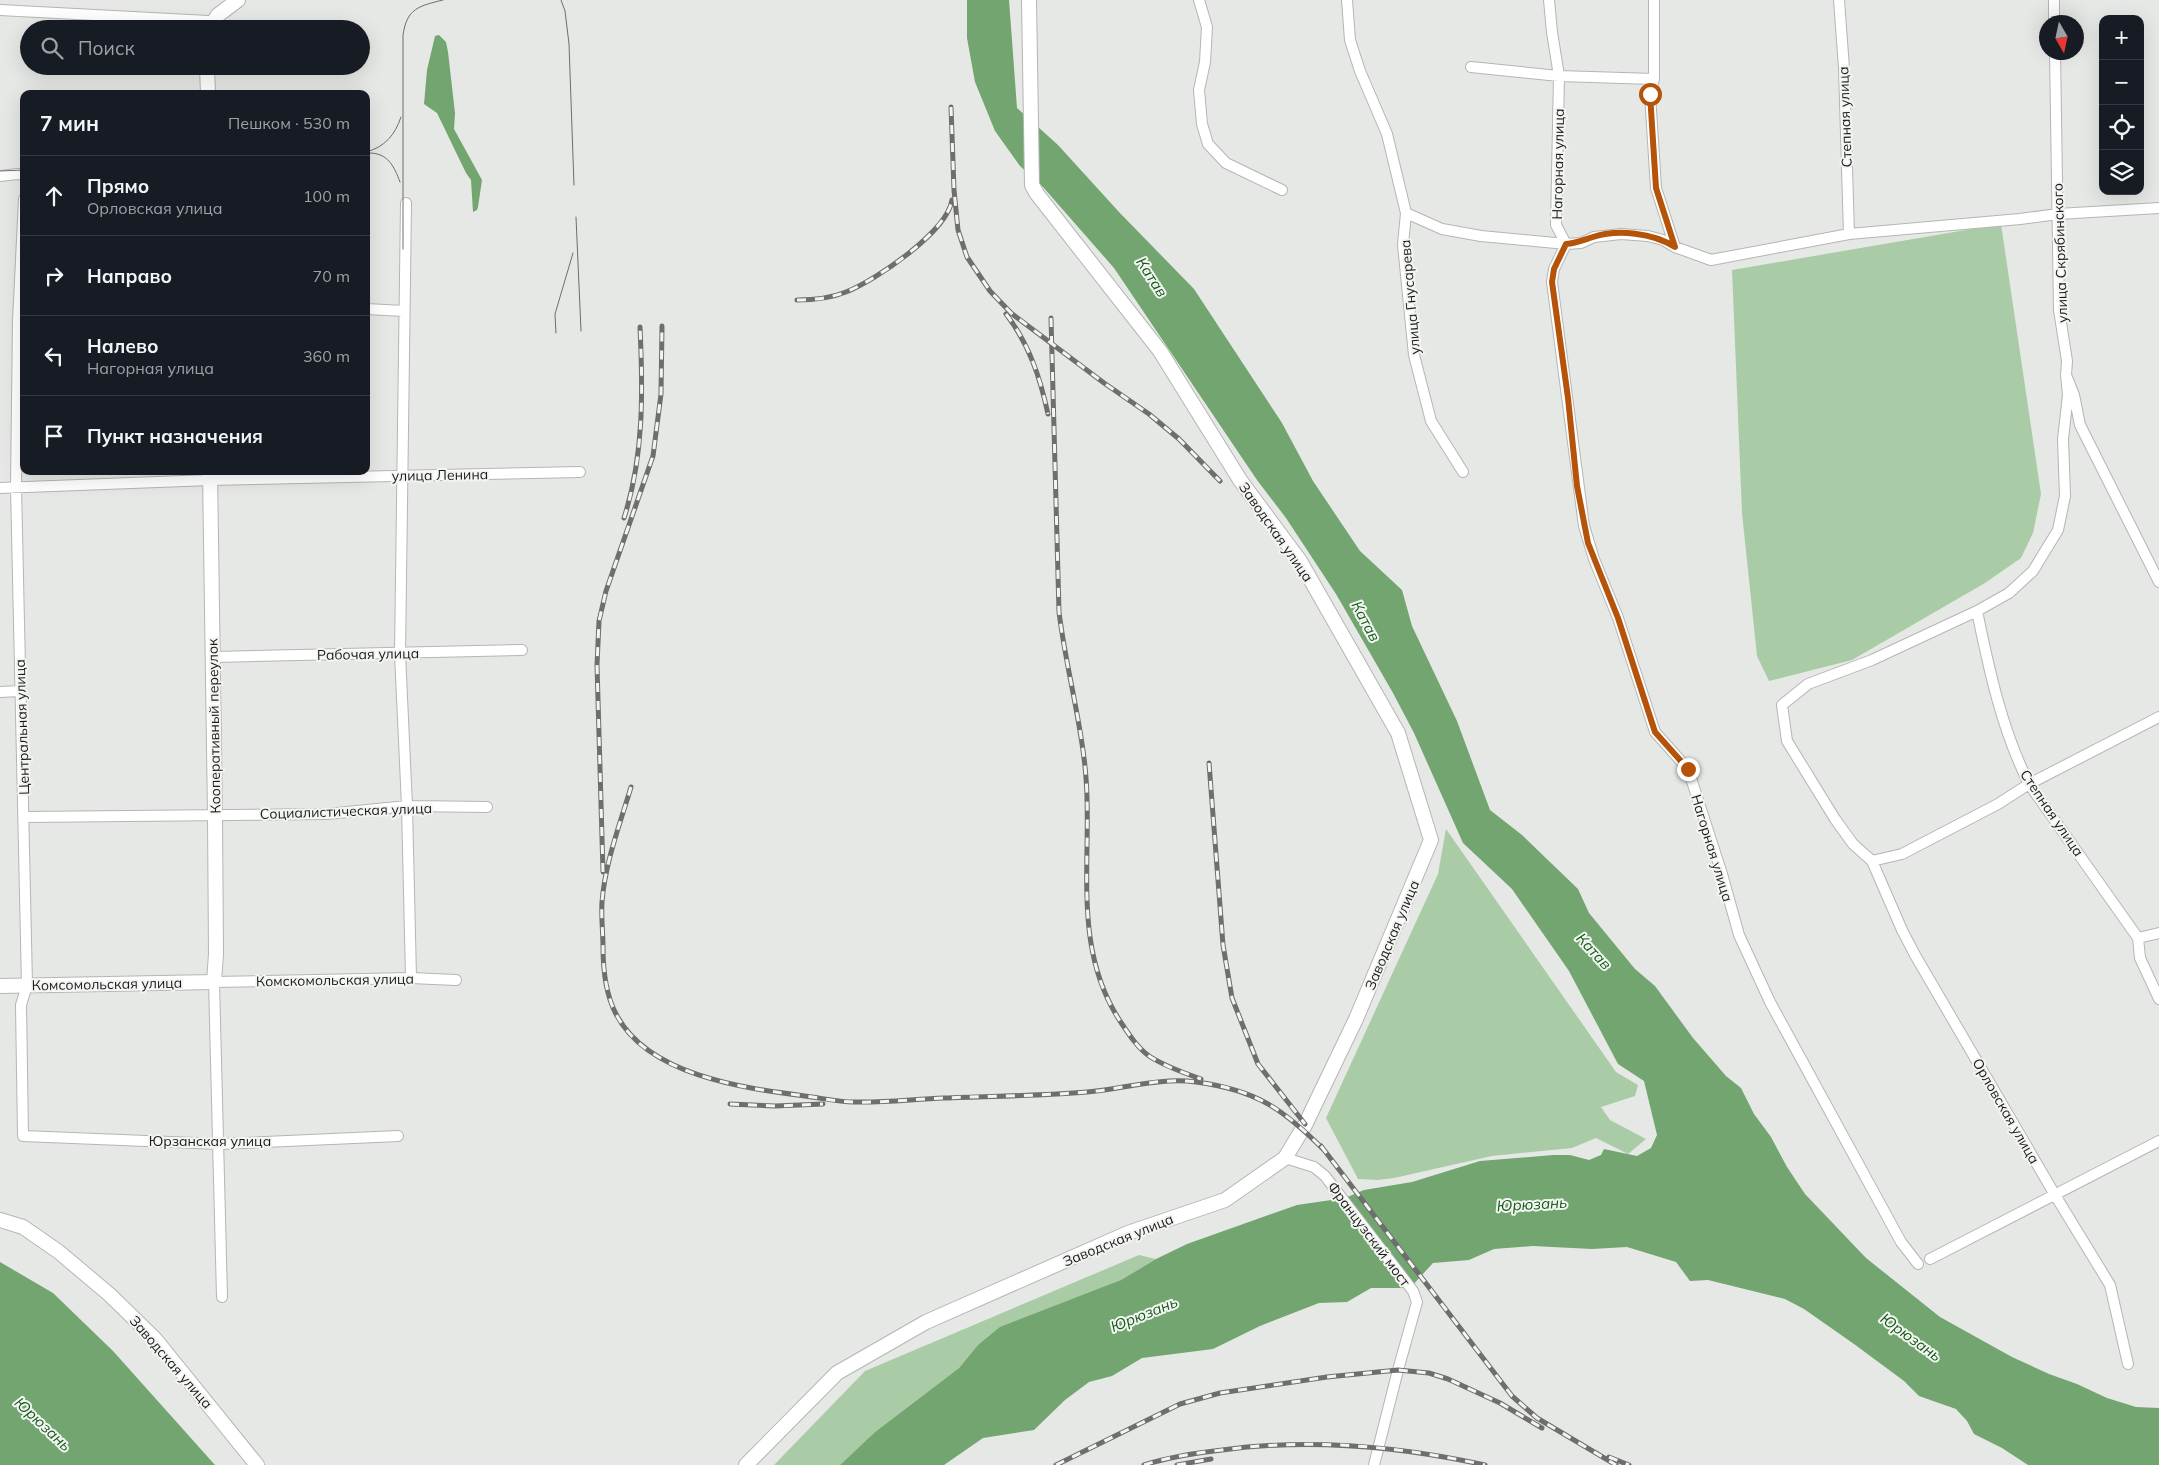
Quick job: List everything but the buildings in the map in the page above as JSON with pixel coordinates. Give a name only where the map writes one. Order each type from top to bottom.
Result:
[{"type":"street","points":[[215,20],[218,15],[238,0]]},
{"type":"street","name":"Заводская улица","points":[[746,1465],[837,1373],[910,1331],[926,1322],[1128,1233],[1225,1200],[1285,1158],[1306,1125],[1356,1019],[1431,840],[1398,732],[1300,561],[1240,480],[1160,351],[1037,194],[1032,185],[1029,105],[1029,0]]},
{"type":"street","points":[[1199,0],[1207,27],[1205,62],[1199,90],[1202,124],[1208,144],[1226,162],[1282,190]]},
{"type":"street","name":"улица Гнусарева","points":[[1347,0],[1350,40],[1360,71],[1387,134],[1406,213],[1402,245],[1414,355],[1431,421],[1463,472]]},
{"type":"street","name":"Нагорная улица","points":[[1548,0],[1560,76],[1556,225],[1566,244],[1554,269],[1552,282],[1568,398],[1577,486],[1588,543],[1618,618],[1655,732],[1688,769],[1722,874],[1738,935],[1770,1002],[1831,1116],[1900,1242],[1918,1264]]},
{"type":"street","points":[[1654,0],[1654,79],[1650,94],[1656,188],[1675,247]]},
{"type":"street","name":"Степная улица","points":[[1839,0],[1844,68],[1849,234]]},
{"type":"street","points":[[2054,0],[2054,15]]},
{"type":"street","points":[[0,10],[189,20]]},
{"type":"street","name":"улица Скрябинского","points":[[2055,60],[2059,310],[2067,361],[2066,375],[2074,395],[2080,425],[2108,484],[2159,582]]},
{"type":"street","points":[[1471,67],[1560,76],[1654,79]]},
{"type":"street","points":[[207,75],[208,90]]},
{"type":"street","points":[[0,176],[20,174]]},
{"type":"street","points":[[406,204],[404,476],[400,654],[407,806],[411,978]]},
{"type":"street","points":[[1406,213],[1442,230],[1566,244],[1580,243],[1594,237],[1621,234],[1648,236],[1663,240],[1675,247],[1711,260],[1849,234],[2058,214],[2159,208]]},
{"type":"street","points":[[370,310],[404,311]]},
{"type":"street","name":"Центральная улица","points":[[20,355],[16,487],[20,691],[25,817],[27,986],[22,1005],[23,1136]]},
{"type":"street","points":[[2066,375],[2068,395],[2063,439],[2065,496],[2058,530],[2033,571],[2009,593],[1977,611],[1872,660],[1808,684],[1782,705],[1787,741],[1835,819],[1853,844],[1872,861],[1902,854],[1998,804],[2029,784],[2159,718]]},
{"type":"street","name":"улица Ленина","points":[[0,488],[210,476],[404,476],[580,472]]},
{"type":"street","name":"Кооперативный переулок","points":[[210,476],[216,815],[216,954],[214,982]]},
{"type":"street","name":"Степная улица","points":[[1977,611],[1991,677],[2013,749],[2029,784],[2138,938],[2140,958],[2159,999]]},
{"type":"street","name":"Рабочая улица","points":[[214,657],[522,650]]},
{"type":"street","points":[[0,692],[20,691]]},
{"type":"street","name":"Социалистическая улица","points":[[25,817],[327,814],[407,806],[487,807]]},
{"type":"street","name":"Орловская улица","points":[[1872,861],[1915,955],[2055,1195],[2110,1285],[2128,1364]]},
{"type":"street","points":[[2138,938],[2159,933]]},
{"type":"street","name":"Комскомольская улица","points":[[214,982],[411,978],[456,980]]},
{"type":"street","points":[[214,982],[220,1144],[222,1297]]},
{"type":"street","name":"Комсомольская улица","points":[[0,986],[214,982]]},
{"type":"street","name":"Юрзанская улица","points":[[23,1136],[220,1144],[398,1136]]},
{"type":"street","points":[[1930,1259],[2159,1141]]},
{"type":"street","name":"Французский мост","points":[[1285,1158],[1314,1167],[1325,1176],[1413,1291],[1417,1302],[1394,1383],[1374,1465]]},
{"type":"street","name":"Заводская улица","points":[[0,1220],[23,1227],[59,1252],[110,1295],[156,1340],[257,1465]]},
{"type":"shaded area","points":[[2001,224],[2041,494],[2033,533],[2021,558],[1985,583],[1852,660],[1769,681],[1757,656],[1742,513],[1732,270]]},
{"type":"shaded area","points":[[1446,829],[1616,1072],[1638,1085],[1635,1096],[1601,1107],[1610,1120],[1646,1139],[1628,1154],[1596,1138],[1572,1148],[1492,1156],[1394,1178],[1378,1180],[1358,1179],[1326,1118],[1438,874]]},
{"type":"shaded area","points":[[1139,1255],[1156,1259],[1121,1280],[1071,1301],[978,1345],[959,1368],[875,1432],[840,1465],[774,1465],[865,1371]]},
{"type":"water","points":[[967,0],[1009,0],[1017,108],[1058,145],[1119,212],[1194,289],[1282,423],[1313,481],[1360,551],[1402,590],[1412,626],[1457,721],[1490,810],[1522,835],[1578,889],[1589,913],[1635,969],[1655,986],[1693,1038],[1726,1076],[1741,1088],[1754,1114],[1771,1137],[1787,1167],[1805,1194],[1866,1258],[1940,1317],[2012,1357],[2107,1398],[2136,1407],[2159,1408],[2159,1465],[2028,1465],[2002,1448],[1974,1434],[1967,1421],[1956,1409],[1919,1396],[1904,1381],[1854,1344],[1804,1309],[1785,1299],[1708,1280],[1690,1281],[1676,1262],[1627,1247],[1592,1249],[1533,1246],[1494,1249],[1469,1260],[1433,1263],[1410,1288],[1371,1288],[1347,1302],[1319,1303],[1260,1326],[1213,1349],[1142,1358],[1112,1376],[1089,1382],[1065,1400],[1034,1430],[983,1438],[944,1465],[840,1465],[875,1432],[959,1368],[978,1345],[1000,1327],[1121,1280],[1156,1259],[1187,1244],[1297,1205],[1345,1198],[1364,1190],[1412,1182],[1480,1161],[1553,1155],[1570,1155],[1589,1160],[1601,1155],[1604,1149],[1637,1156],[1651,1148],[1657,1135],[1644,1081],[1618,1064],[1569,971],[1512,889],[1463,843],[1414,733],[1393,693],[1336,594],[1286,518],[1257,480],[1114,268],[1043,187],[1020,166],[995,131],[975,82],[967,38]]},
{"type":"water","points":[[439,35],[446,42],[448,52],[455,113],[454,129],[482,180],[478,207],[473,212],[471,180],[437,113],[424,104],[427,70],[435,36]]},
{"type":"water","name":"Юрюзань","points":[[0,1262],[53,1293],[113,1351],[215,1465],[0,1465]]},
{"type":"tram line","points":[[403,249],[403,35],[411,14],[427,4],[443,0]]},
{"type":"tram line","points":[[561,0],[565,11],[569,44],[574,185]]},
{"type":"tram line","points":[[370,151],[379,147],[392,135],[401,117]]},
{"type":"tram line","points":[[370,153],[386,158],[400,182]]},
{"type":"tram line","points":[[0,171],[20,170]]},
{"type":"tram line","points":[[576,217],[581,331]]},
{"type":"tram line","points":[[556,333],[555,314],[573,253]]},
{"type":"railway","points":[[951,107],[954,190],[958,230],[967,257],[990,291],[1011,313],[1104,383],[1149,414],[1179,439],[1220,481]]},
{"type":"railway","points":[[797,300],[809,300],[840,294],[875,277],[908,254],[924,240],[938,226],[947,213],[952,200]]},
{"type":"railway","points":[[1006,314],[1021,337],[1033,361],[1048,414]]},
{"type":"railway","points":[[1051,318],[1059,612],[1084,758],[1087,792],[1087,895],[1089,928],[1095,961],[1105,993],[1122,1024],[1138,1046],[1149,1056],[1161,1063],[1201,1079]]},
{"type":"railway","points":[[603,872],[597,665],[599,621],[606,591],[653,456],[661,394],[662,326]]},
{"type":"railway","points":[[624,518],[631,495],[639,447],[642,399],[640,327]]},
{"type":"railway","points":[[1209,763],[1223,945],[1232,998],[1258,1064],[1305,1124]]},
{"type":"railway","points":[[631,787],[606,873],[602,902],[606,982],[616,1014],[631,1035],[650,1052],[674,1065],[700,1075],[754,1089],[848,1102],[1087,1092],[1155,1082],[1196,1082],[1235,1090],[1267,1103],[1295,1123],[1324,1150]]},
{"type":"railway","points":[[730,1104],[775,1106],[823,1104]]},
{"type":"railway","points":[[1321,1146],[1512,1396],[1537,1418],[1616,1465]]},
{"type":"railway","points":[[1056,1465],[1180,1404],[1220,1393],[1327,1377],[1398,1370],[1429,1373],[1448,1379],[1500,1403],[1542,1428]]},
{"type":"railway","points":[[1144,1465],[1182,1456],[1255,1446],[1321,1444],[1420,1453],[1485,1465]]},
{"type":"railway","points":[[1609,1457],[1629,1465]]},
{"type":"railway","points":[[1177,1465],[1211,1459]]},
{"type":"route","points":[[1650,94],[1656,188],[1675,247],[1663,240],[1648,236],[1621,234],[1594,237],[1580,243],[1566,244],[1554,269],[1552,282],[1568,398],[1577,486],[1588,543],[1618,618],[1655,732],[1688,769]]},
{"type":"water label","name":"Катав","points":[[1152,277]]},
{"type":"water label","name":"Катав","points":[[1366,621]]},
{"type":"water label","name":"Катав","points":[[1594,951]]}]
